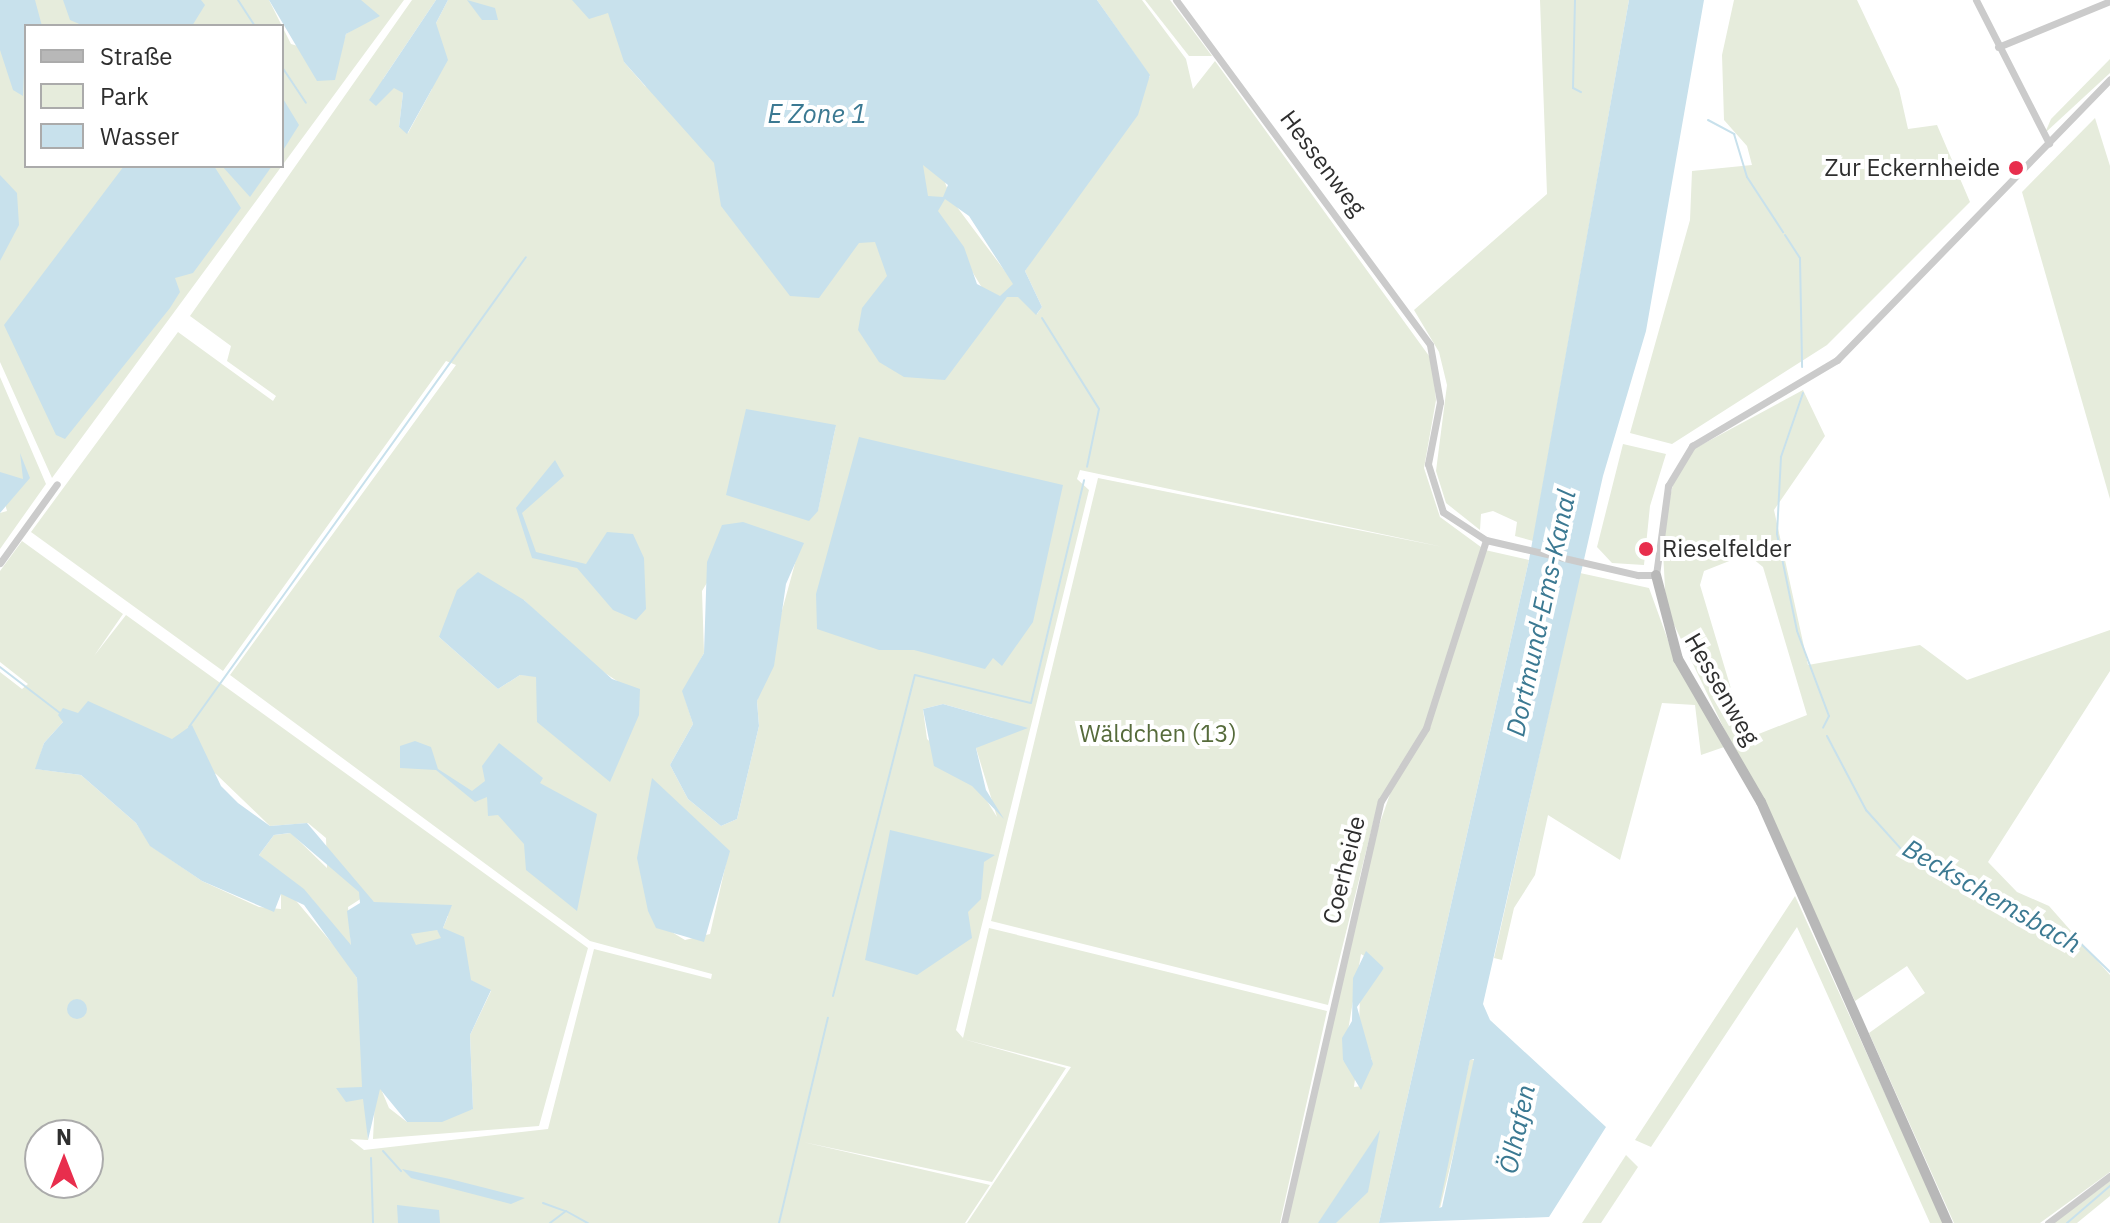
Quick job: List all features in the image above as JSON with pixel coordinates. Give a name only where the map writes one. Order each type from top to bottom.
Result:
[{"type":"street","name":"Hessenweg","points":[[1176,0],[1424,334],[1440,386],[1430,483],[1451,521],[1486,540],[1593,565],[1656,575],[1678,659],[1761,802],[1948,1223]]},
{"type":"street","points":[[1976,0],[2049,143]]},
{"type":"street","points":[[1998,47],[2110,1]]},
{"type":"street","points":[[1656,575],[1668,486],[1692,446],[1837,360],[2110,79]]},
{"type":"street","points":[[0,563],[57,484]]},
{"type":"street","name":"Coerheide","points":[[1284,1223],[1381,801],[1426,728],[1486,540]]},
{"type":"street","points":[[2048,1223],[2110,1176]]},
{"type":"green space","points":[[0,0],[269,0],[281,24],[24,24],[24,168],[281,168],[52,478],[0,362]]},
{"type":"green space","points":[[354,0],[404,0],[284,163],[284,30],[291,44],[338,58],[346,34],[363,23]]},
{"type":"green space","name":"Wäldchen (13)","points":[[412,0],[436,0],[383,79],[403,93],[399,127],[408,133],[432,89],[436,23],[448,0],[626,0],[624,62],[645,86],[984,291],[923,191],[917,159],[943,177],[951,199],[1037,314],[1042,307],[1025,271],[1150,76],[1097,0],[1142,0],[1186,59],[1193,89],[1215,61],[1432,360],[1436,400],[1424,468],[1440,517],[1485,550],[1529,560],[1379,1223],[1287,1223],[1373,843],[1400,765],[1378,803],[1328,1005],[991,921],[1098,478],[1443,547],[1080,470],[1077,479],[1089,490],[956,1030],[963,1038],[989,928],[1327,1011],[1280,1223],[967,1223],[1071,1067],[963,1039],[1066,1068],[992,1182],[803,1142],[990,1185],[965,1223],[0,1223],[0,672],[22,689],[28,684],[0,662],[0,571],[22,541],[123,614],[94,656],[126,615],[588,948],[539,1126],[373,1139],[376,1077],[389,1108],[407,1122],[473,1109],[470,1035],[491,991],[468,979],[463,945],[443,928],[448,916],[407,913],[362,898],[348,907],[351,945],[340,940],[312,899],[259,855],[274,835],[291,833],[327,868],[326,838],[308,823],[270,826],[216,774],[163,748],[171,739],[82,713],[63,722],[44,743],[36,769],[81,775],[136,823],[151,846],[202,881],[259,907],[281,909],[281,893],[292,896],[342,955],[357,978],[368,1140],[350,1139],[364,1150],[548,1129],[594,949],[711,979],[712,974],[590,941],[230,675],[456,365],[446,361],[223,671],[31,532],[178,332],[273,401],[276,396],[227,361],[231,346],[190,316]],"holes":[[[836,425],[818,510],[808,521]],[[743,523],[799,549],[757,701],[759,726],[737,819],[721,826],[688,799],[670,765],[693,724],[683,692],[704,653],[702,591]],[[524,600],[590,663],[626,687],[541,713],[536,676],[520,675],[498,689],[439,637]],[[943,704],[993,718],[976,748],[997,817],[977,785],[927,739],[923,709]],[[727,859],[710,934],[685,940],[670,931]],[[1361,954],[1384,968],[1360,994],[1359,1027],[1372,1060],[1362,1086],[1354,1087],[1356,1071],[1343,1060]]]},
{"type":"green space","points":[[1145,0],[1170,0],[1212,56],[1189,56]]},
{"type":"green space","points":[[1540,0],[1629,0],[1533,541],[1515,536],[1517,522],[1493,511],[1481,514],[1480,530],[1446,503],[1436,471],[1447,385],[1439,352],[1414,310],[1547,194]]},
{"type":"green space","points":[[1734,0],[1857,0],[1899,89],[1908,129],[1937,125],[1970,202],[1827,345],[1672,444],[1630,433],[1690,220],[1692,171],[1752,165],[1747,146],[1724,120],[1722,55]]},
{"type":"green space","points":[[2110,59],[2110,73],[2045,133],[2051,119]]},
{"type":"green space","points":[[2095,118],[2110,166],[2110,499],[2022,192]]},
{"type":"green space","points":[[0,377],[46,484],[0,549],[0,513],[7,511],[0,486]]},
{"type":"green space","points":[[1803,390],[1825,436],[1774,510],[1808,665],[1920,645],[1967,680],[2110,630],[2110,671],[1988,862],[2017,892],[2049,906],[2110,975],[2110,1172],[2040,1223],[1954,1223],[1869,1033],[1925,993],[1907,966],[1855,1001],[1666,608],[1662,532],[1676,471],[1690,451]],"holes":[[[1747,554],[1763,567],[1807,715],[1746,739],[1700,585],[1704,571]]]},
{"type":"green space","points":[[1623,444],[1666,454],[1650,506],[1644,565],[1612,563],[1597,547]]},
{"type":"green space","points":[[1580,573],[1649,588],[1677,665],[1727,746],[1701,755],[1695,705],[1662,703],[1620,860],[1548,815],[1535,875],[1514,908],[1502,960],[1494,958]]},
{"type":"green space","points":[[1795,896],[1944,1223],[1930,1223],[1797,927],[1651,1147],[1635,1140]]},
{"type":"green space","points":[[434,925],[443,939],[415,948],[409,932]]},
{"type":"green space","points":[[1470,1059],[1476,1061],[1440,1208],[1437,1206]]},
{"type":"green space","points":[[1626,1155],[1638,1167],[1601,1223],[1582,1223]]},
{"type":"green space","points":[[2110,1181],[2110,1196],[2077,1223],[2053,1223]]},
{"type":"water","points":[[0,0],[35,0],[41,24],[24,24],[23,96],[13,90],[0,50]]},
{"type":"water","points":[[63,0],[201,0],[205,5],[193,24],[79,24],[70,20]]},
{"type":"water","points":[[269,0],[361,0],[380,16],[346,34],[335,80],[317,81]]},
{"type":"water","points":[[436,0],[448,0],[436,23],[448,60],[407,134],[399,127],[403,93],[394,88],[376,106],[369,100]]},
{"type":"water","points":[[467,0],[495,8],[498,20],[482,20]]},
{"type":"water","name":"E Zone 1","points":[[572,0],[1097,0],[1150,75],[1138,115],[1025,271],[1042,307],[1036,315],[1018,297],[1007,297],[945,380],[904,377],[879,362],[858,330],[862,308],[887,276],[875,242],[859,243],[819,298],[790,296],[721,206],[714,163],[624,62],[608,13],[589,19]],"holes":[[[923,165],[948,185],[943,197],[928,196]],[[945,199],[969,216],[1013,284],[1000,296],[977,284],[964,247],[938,211]]]},
{"type":"water","points":[[1629,0],[1704,0],[1646,331],[1603,476],[1483,1004],[1490,1020],[1606,1127],[1549,1217],[1379,1223],[1529,560]],"holes":[[[1474,1059],[1442,1207],[1439,1208],[1470,1060]]]},
{"type":"water","points":[[284,100],[299,125],[284,149]]},
{"type":"water","points":[[122,168],[215,168],[241,208],[193,273],[175,278],[180,292],[170,308],[65,439],[56,435],[4,325]]},
{"type":"water","points":[[224,168],[271,168],[250,197]]},
{"type":"water","points":[[0,175],[17,193],[19,225],[0,261]]},
{"type":"water","points":[[746,409],[836,425],[818,511],[809,521],[726,495]]},
{"type":"water","points":[[859,437],[1063,485],[1033,622],[1002,666],[993,658],[985,669],[914,650],[879,650],[817,629],[816,594]]},
{"type":"water","points":[[20,453],[30,478],[0,513],[0,472],[23,479]]},
{"type":"water","points":[[555,460],[564,476],[522,513],[536,552],[586,564],[607,532],[633,534],[644,558],[646,609],[636,620],[613,610],[577,568],[532,558],[516,508]]},
{"type":"water","points":[[743,522],[804,543],[786,584],[774,666],[757,701],[759,726],[737,819],[721,826],[688,799],[670,765],[693,724],[682,691],[704,653],[707,562],[722,525]]},
{"type":"water","points":[[478,572],[524,600],[612,679],[640,689],[639,715],[610,782],[537,722],[536,677],[520,675],[498,689],[439,637],[457,590]]},
{"type":"water","points":[[88,701],[172,739],[192,725],[221,786],[238,803],[270,826],[307,823],[374,902],[452,905],[443,928],[464,937],[471,980],[491,990],[470,1035],[473,1109],[442,1122],[407,1122],[380,1089],[368,1140],[363,1099],[346,1102],[336,1088],[362,1087],[357,978],[304,905],[281,894],[274,912],[202,881],[150,846],[136,823],[81,775],[35,769],[44,743],[63,722],[58,715],[63,708],[78,713]],"holes":[[[290,833],[359,892],[360,903],[347,911],[351,945],[304,889],[259,855],[274,835]],[[437,930],[441,938],[416,945],[411,934]]]},
{"type":"water","points":[[943,704],[1028,728],[976,748],[986,790],[1004,819],[972,786],[934,766],[923,709]]},
{"type":"water","points":[[415,741],[431,747],[438,769],[472,791],[485,781],[482,766],[499,743],[543,778],[540,783],[597,814],[577,911],[526,870],[524,844],[498,815],[488,816],[487,797],[475,802],[436,770],[400,768],[400,746]]},
{"type":"water","points":[[652,778],[730,851],[704,942],[656,928],[648,911],[637,858]]},
{"type":"water","points":[[890,830],[995,855],[984,862],[981,899],[968,912],[972,938],[917,975],[865,960]]},
{"type":"water","points":[[1366,951],[1384,968],[1357,1007],[1373,1064],[1361,1090],[1343,1060],[1342,1038],[1352,1021],[1353,978]]},
{"type":"water","points":[[73,999],[81,999],[87,1009],[81,1019],[73,1019],[67,1013],[67,1005]]},
{"type":"water","points":[[1380,1130],[1368,1192],[1336,1223],[1318,1223]]},
{"type":"water","points":[[402,1169],[525,1198],[511,1204],[411,1178]]},
{"type":"water","points":[[397,1205],[439,1210],[440,1223],[398,1223]]},
{"type":"waterway","points":[[238,0],[254,24]]},
{"type":"waterway","name":"Beckschemsbach","points":[[1575,0],[1573,88],[1581,92]]},
{"type":"waterway","points":[[284,70],[306,103]]},
{"type":"waterway","name":"Beckschemsbach","points":[[1708,120],[1734,134],[1747,177],[1783,232]]},
{"type":"waterway","name":"Beckschemsbach","points":[[1785,235],[1800,258],[1802,367]]},
{"type":"waterway","points":[[189,727],[526,257]]},
{"type":"waterway","points":[[1042,318],[1099,409],[1087,467]]},
{"type":"waterway","name":"Beckschemsbach","points":[[1803,393],[1781,457],[1777,534],[1797,631],[1829,716],[1823,728]]},
{"type":"waterway","points":[[833,996],[915,675],[1031,703],[1084,480]]},
{"type":"waterway","points":[[0,667],[60,713]]},
{"type":"waterway","name":"Beckschemsbach","points":[[1827,736],[1866,810],[1902,850],[2074,937],[2110,972]]},
{"type":"waterway","points":[[779,1223],[828,1018]]},
{"type":"waterway","points":[[383,1151],[401,1171]]},
{"type":"waterway","points":[[371,1158],[373,1223]]},
{"type":"waterway","points":[[2067,1223],[2110,1186]]},
{"type":"waterway","points":[[543,1203],[565,1211]]},
{"type":"waterway","points":[[550,1223],[566,1211],[588,1223]]},
{"type":"place","name":"Zur Eckernheide","points":[[2016,168]]},
{"type":"place","name":"Rieselfelder","points":[[1646,549]]},
{"type":"water label","name":"Dortmund-Ems-Kanal","points":[[1541,613]]},
{"type":"water label","name":"Ölhafen","points":[[1517,1129]]}]
